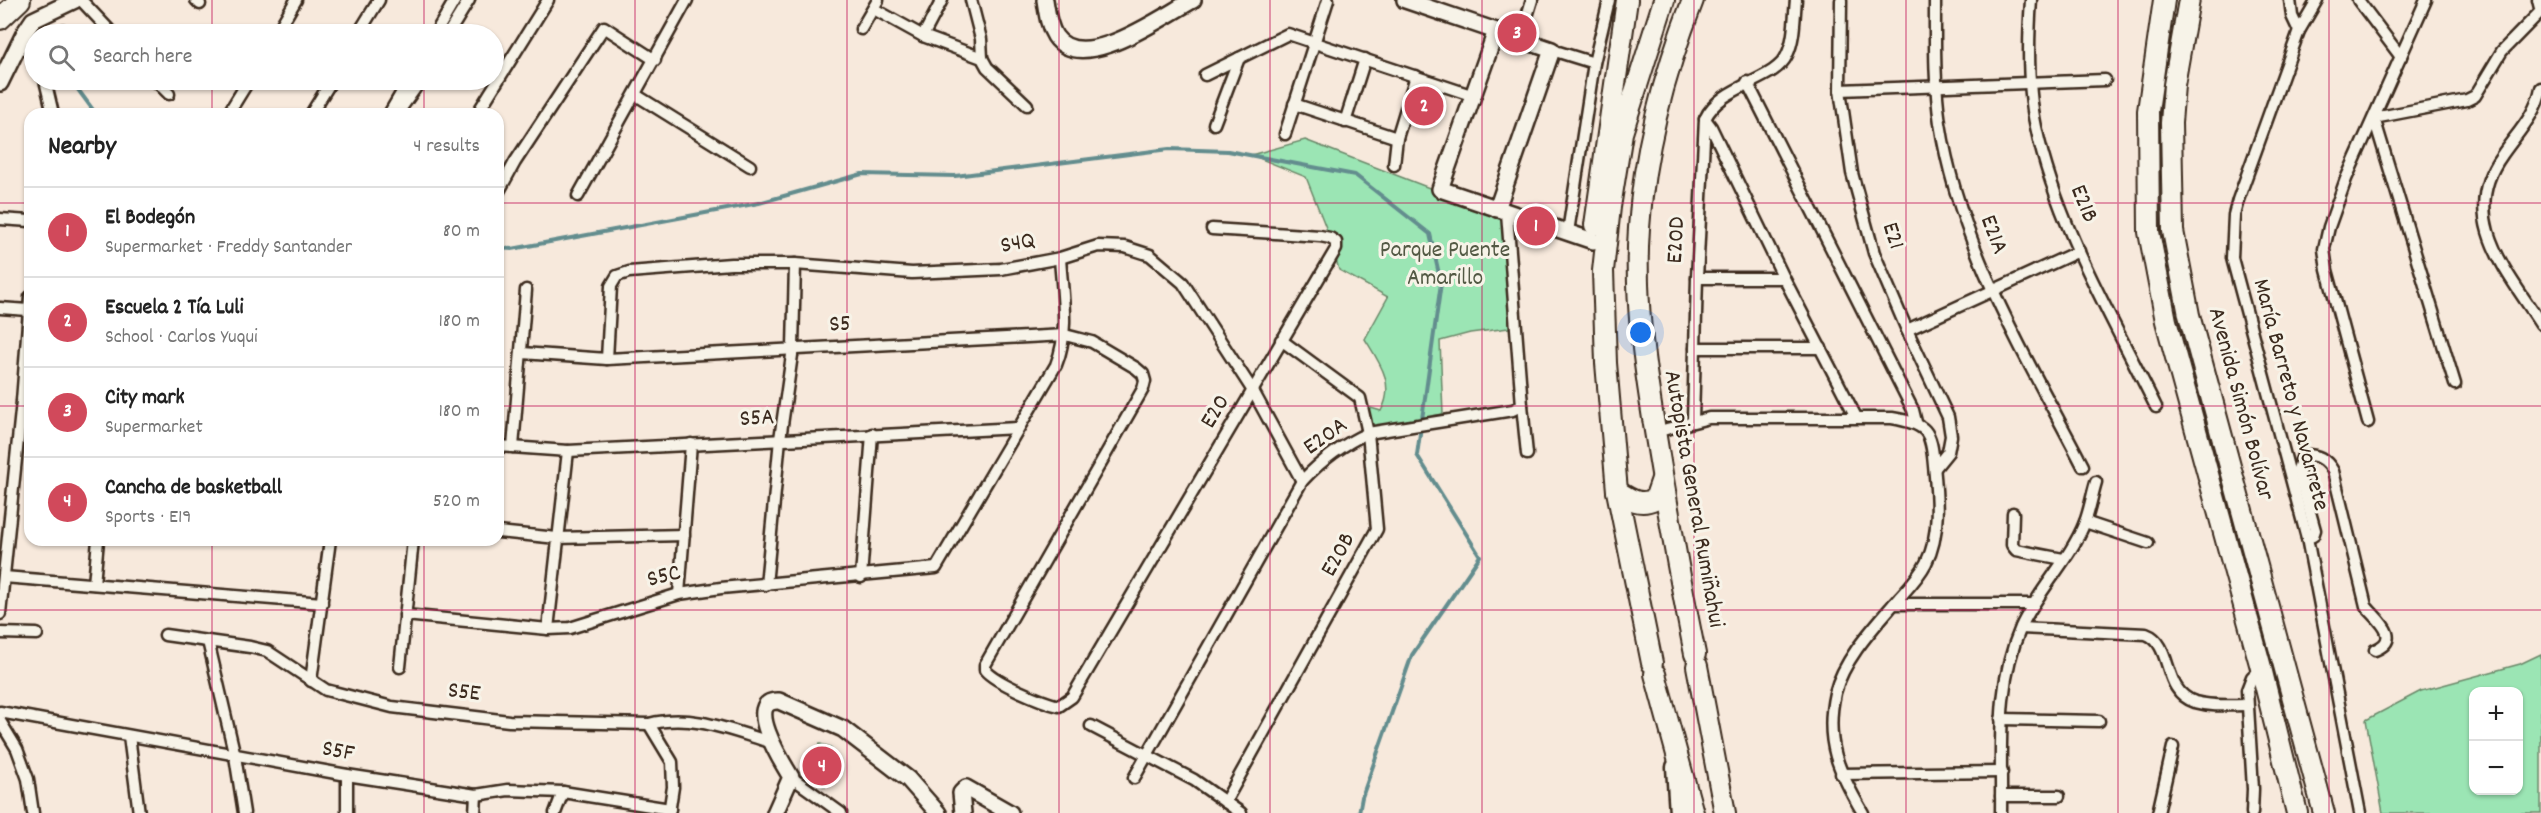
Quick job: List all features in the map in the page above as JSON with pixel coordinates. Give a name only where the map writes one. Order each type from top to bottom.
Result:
[{"type":"highway","points":[[0,19],[20,0]]},
{"type":"highway","points":[[1603,271],[1595,257],[1593,241],[1600,177],[1628,0]]},
{"type":"highway","points":[[1664,0],[1622,133],[1610,207],[1603,271],[1606,363],[1617,491],[1653,668],[1693,813]]},
{"type":"highway","name":"Autopista General Rumiñahui","points":[[1693,0],[1674,49],[1657,108],[1645,168],[1639,229],[1638,290],[1642,351],[1662,479],[1725,813]]},
{"type":"highway","name":"Avenida Simón Bolívar","points":[[2164,0],[2148,111],[2149,232],[2166,321],[2261,668],[2297,813]]},
{"type":"highway","name":"Avenida Simón Bolívar","points":[[2189,0],[2174,85],[2171,123],[2173,231],[2189,315],[2324,813]]},
{"type":"highway","points":[[1617,491],[1630,500],[1647,502],[1655,499],[1662,479]]},
{"type":"main road","points":[[1673,739],[1678,813]]},
{"type":"street","points":[[30,24],[33,20],[75,0]]},
{"type":"street","points":[[81,0],[104,24]]},
{"type":"street","points":[[282,24],[296,0]]},
{"type":"street","points":[[364,24],[379,0]]},
{"type":"street","points":[[441,24],[455,0]]},
{"type":"street","points":[[454,24],[468,0]]},
{"type":"street","points":[[504,71],[548,0]]},
{"type":"street","points":[[578,196],[687,0]]},
{"type":"street","points":[[923,36],[942,0]]},
{"type":"street","points":[[971,0],[981,39],[982,58],[987,67],[1027,105]]},
{"type":"street","points":[[1045,0],[1055,36],[1066,45],[1081,49],[1111,44],[1185,2]]},
{"type":"street","points":[[1285,134],[1328,0]]},
{"type":"street","points":[[1520,39],[1532,0]]},
{"type":"street","points":[[1568,232],[1594,63],[1609,0]]},
{"type":"street","points":[[1796,0],[1792,41],[1786,57],[1773,69],[1716,102],[1705,119],[1856,417]]},
{"type":"street","name":"E21","points":[[1841,0],[1840,90],[1852,173],[1874,253],[1948,417],[1951,436],[1948,452],[1935,468]]},
{"type":"street","name":"E21A","points":[[1935,0],[1936,86],[1940,124],[1952,182],[1969,235],[1992,290],[2083,466]]},
{"type":"street","name":"E21B","points":[[2031,0],[2030,83],[2036,127],[2053,189],[2079,251],[2156,407]]},
{"type":"street","points":[[2290,0],[2292,16],[2299,31]]},
{"type":"street","name":"María Barreto y Navarrete","points":[[2318,0],[2299,31],[2234,215],[2232,258],[2307,538],[2360,813]]},
{"type":"street","points":[[2358,0],[2401,57]]},
{"type":"street","points":[[2368,422],[2327,270],[2324,249],[2329,226],[2346,179],[2426,0]]},
{"type":"street","points":[[2374,118],[2467,100],[2475,96],[2502,51],[2541,11],[2538,0]]},
{"type":"street","points":[[1415,2],[1594,63]]},
{"type":"street","points":[[861,29],[876,4],[923,36],[982,58]]},
{"type":"street","points":[[504,182],[604,27],[655,60]]},
{"type":"street","points":[[1496,31],[1440,189],[1593,241]]},
{"type":"street","points":[[0,83],[24,34]]},
{"type":"street","points":[[1205,75],[1288,34],[1474,96]]},
{"type":"street","points":[[1527,454],[1502,211],[1552,50]]},
{"type":"street","points":[[1214,124],[1239,58]]},
{"type":"street","points":[[1345,122],[1365,59]]},
{"type":"street","points":[[1394,165],[1397,138],[1416,76]]},
{"type":"street","points":[[1840,90],[2105,80]]},
{"type":"street","points":[[1747,82],[1917,422],[1924,428],[1932,445],[1935,468],[1936,524],[1927,562],[1848,663],[1836,691],[1832,727],[1834,753],[1841,774],[1863,813]]},
{"type":"street","points":[[2541,88],[2530,118],[2495,164],[2487,179],[2483,215],[2491,244],[2541,324]]},
{"type":"street","points":[[47,90],[51,108]]},
{"type":"street","points":[[165,90],[169,94]]},
{"type":"street","points":[[232,108],[243,90]]},
{"type":"street","points":[[315,108],[326,90]]},
{"type":"street","points":[[393,108],[403,90]]},
{"type":"street","points":[[401,108],[414,90]]},
{"type":"street","points":[[481,108],[492,90]]},
{"type":"street","points":[[636,95],[750,166]]},
{"type":"street","points":[[1294,104],[1397,138]]},
{"type":"street","points":[[2374,118],[2455,384]]},
{"type":"street","name":"E20D","points":[[1694,420],[1697,278],[1705,119]]},
{"type":"street","points":[[0,219],[24,221]]},
{"type":"street","name":"E20","points":[[1059,706],[1072,697],[1336,249],[1336,242],[1320,236],[1212,229]]},
{"type":"street","name":"S4Q","points":[[607,359],[611,286],[617,276],[629,273],[731,264],[795,264],[912,273],[1001,269],[1060,258],[1098,246],[1125,247],[1150,255],[1183,283],[1253,391],[1302,481]]},
{"type":"street","points":[[1907,330],[2079,251]]},
{"type":"street","points":[[1018,428],[1056,365],[1065,334],[1060,258]]},
{"type":"street","points":[[766,585],[780,439],[793,348],[795,264]]},
{"type":"street","points":[[1697,278],[1784,278]]},
{"type":"street","points":[[513,447],[526,290]]},
{"type":"street","points":[[0,308],[24,310]]},
{"type":"street","name":"S5","points":[[522,354],[607,359],[1065,334],[1092,342],[1136,368],[1143,374],[1145,381],[1132,409],[987,658],[985,670],[995,679],[1047,703],[1059,706]]},
{"type":"street","name":"E20B","points":[[1225,802],[1377,529],[1370,433],[1360,398],[1281,340]]},
{"type":"street","points":[[1695,348],[1821,348]]},
{"type":"street","name":"E20A","points":[[1134,778],[1302,481],[1325,459],[1354,439],[1370,433],[1513,410],[1522,405]]},
{"type":"street","points":[[0,614],[13,489],[24,415]]},
{"type":"street","points":[[1655,432],[1694,420],[1709,418],[1856,417],[1892,418],[1917,422]]},
{"type":"street","name":"S5A","points":[[504,446],[568,451],[1018,428]]},
{"type":"street","name":"S5C","points":[[405,615],[548,629],[570,628],[679,594],[936,568],[1018,428]]},
{"type":"street","points":[[861,577],[872,434]]},
{"type":"street","points":[[679,594],[692,444]]},
{"type":"street","points":[[548,629],[568,451]]},
{"type":"street","points":[[2307,538],[2313,536],[2315,530],[2298,469],[2303,455],[2312,454],[2328,462],[2333,471],[2366,606],[2379,619],[2387,633],[2387,640],[2381,648],[2375,650]]},
{"type":"street","points":[[2001,813],[2001,719],[2008,668],[2021,628],[2033,604],[2085,522],[2096,482]]},
{"type":"street","points":[[0,488],[13,489]]},
{"type":"street","points":[[2013,513],[2012,545],[2016,550],[2063,559]]},
{"type":"street","points":[[2085,522],[2148,543]]},
{"type":"street","points":[[504,533],[557,538],[684,535]]},
{"type":"street","points":[[94,584],[97,546]]},
{"type":"street","points":[[310,681],[329,546]]},
{"type":"street","points":[[400,667],[412,546]]},
{"type":"street","points":[[4,577],[322,603]]},
{"type":"street","points":[[1894,604],[2033,604]]},
{"type":"street","points":[[2021,628],[2146,634],[2155,638],[2160,645],[2173,682],[2182,695],[2195,702],[2206,704],[2247,705]]},
{"type":"street","points":[[0,633],[37,634]]},
{"type":"street","name":"S5E","points":[[165,635],[267,651],[326,690],[392,707],[509,721],[649,724],[667,719],[693,720],[770,742]]},
{"type":"street","points":[[208,641],[235,756],[244,813]]},
{"type":"street","points":[[2252,813],[2253,789],[2247,690],[2252,677],[2261,668]]},
{"type":"street","points":[[841,813],[791,777],[770,742],[764,709],[766,704],[772,700],[779,700],[843,729],[908,779],[938,813]]},
{"type":"street","name":"S5F","points":[[0,712],[347,776],[476,795],[508,790],[563,792],[669,811]]},
{"type":"street","points":[[2001,719],[2099,721]]},
{"type":"street","points":[[0,721],[17,749],[28,779],[33,813]]},
{"type":"street","points":[[649,724],[672,762],[673,787],[669,811]]},
{"type":"street","points":[[1091,726],[1194,780],[1241,813]]},
{"type":"street","points":[[129,736],[139,813]]},
{"type":"street","points":[[2158,813],[2173,747]]},
{"type":"street","points":[[1841,774],[2002,772]]},
{"type":"street","points":[[347,776],[347,813]]},
{"type":"street","points":[[775,813],[791,777]]},
{"type":"street","points":[[963,813],[961,793],[966,788],[1010,813]]},
{"type":"street","points":[[555,813],[563,792]]},
{"type":"street","points":[[475,813],[476,795]]},
{"type":"street","points":[[2001,796],[2059,796]]},
{"type":"green space","name":"Parque Puente Amarillo","points":[[1305,140],[1432,189],[1507,213],[1516,327],[1470,333],[1440,341],[1443,414],[1371,428],[1368,407],[1381,411],[1387,392],[1384,374],[1365,339],[1388,297],[1339,270],[1330,238],[1306,177],[1251,155]]},
{"type":"green space","points":[[2541,654],[2541,813],[2383,813],[2366,720],[2421,691],[2520,664]]},
{"type":"green space","points":[[820,744],[830,747],[834,754],[825,787],[809,778]]},
{"type":"waterway","points":[[78,90],[92,108]]},
{"type":"waterway","points":[[504,248],[512,249],[759,203],[862,174],[955,176],[1169,149],[1228,151],[1355,175],[1430,234],[1441,283],[1417,455],[1480,556],[1412,655],[1362,797],[1359,813]]},
{"type":"place","name":"City mark","points":[[1517,33]]},
{"type":"place","name":"Escuela 2 Tía Luli","points":[[1424,106]]},
{"type":"place","name":"El Bodegón","points":[[1536,226]]},
{"type":"place","name":"Cancha de basketball","points":[[822,766]]}]
